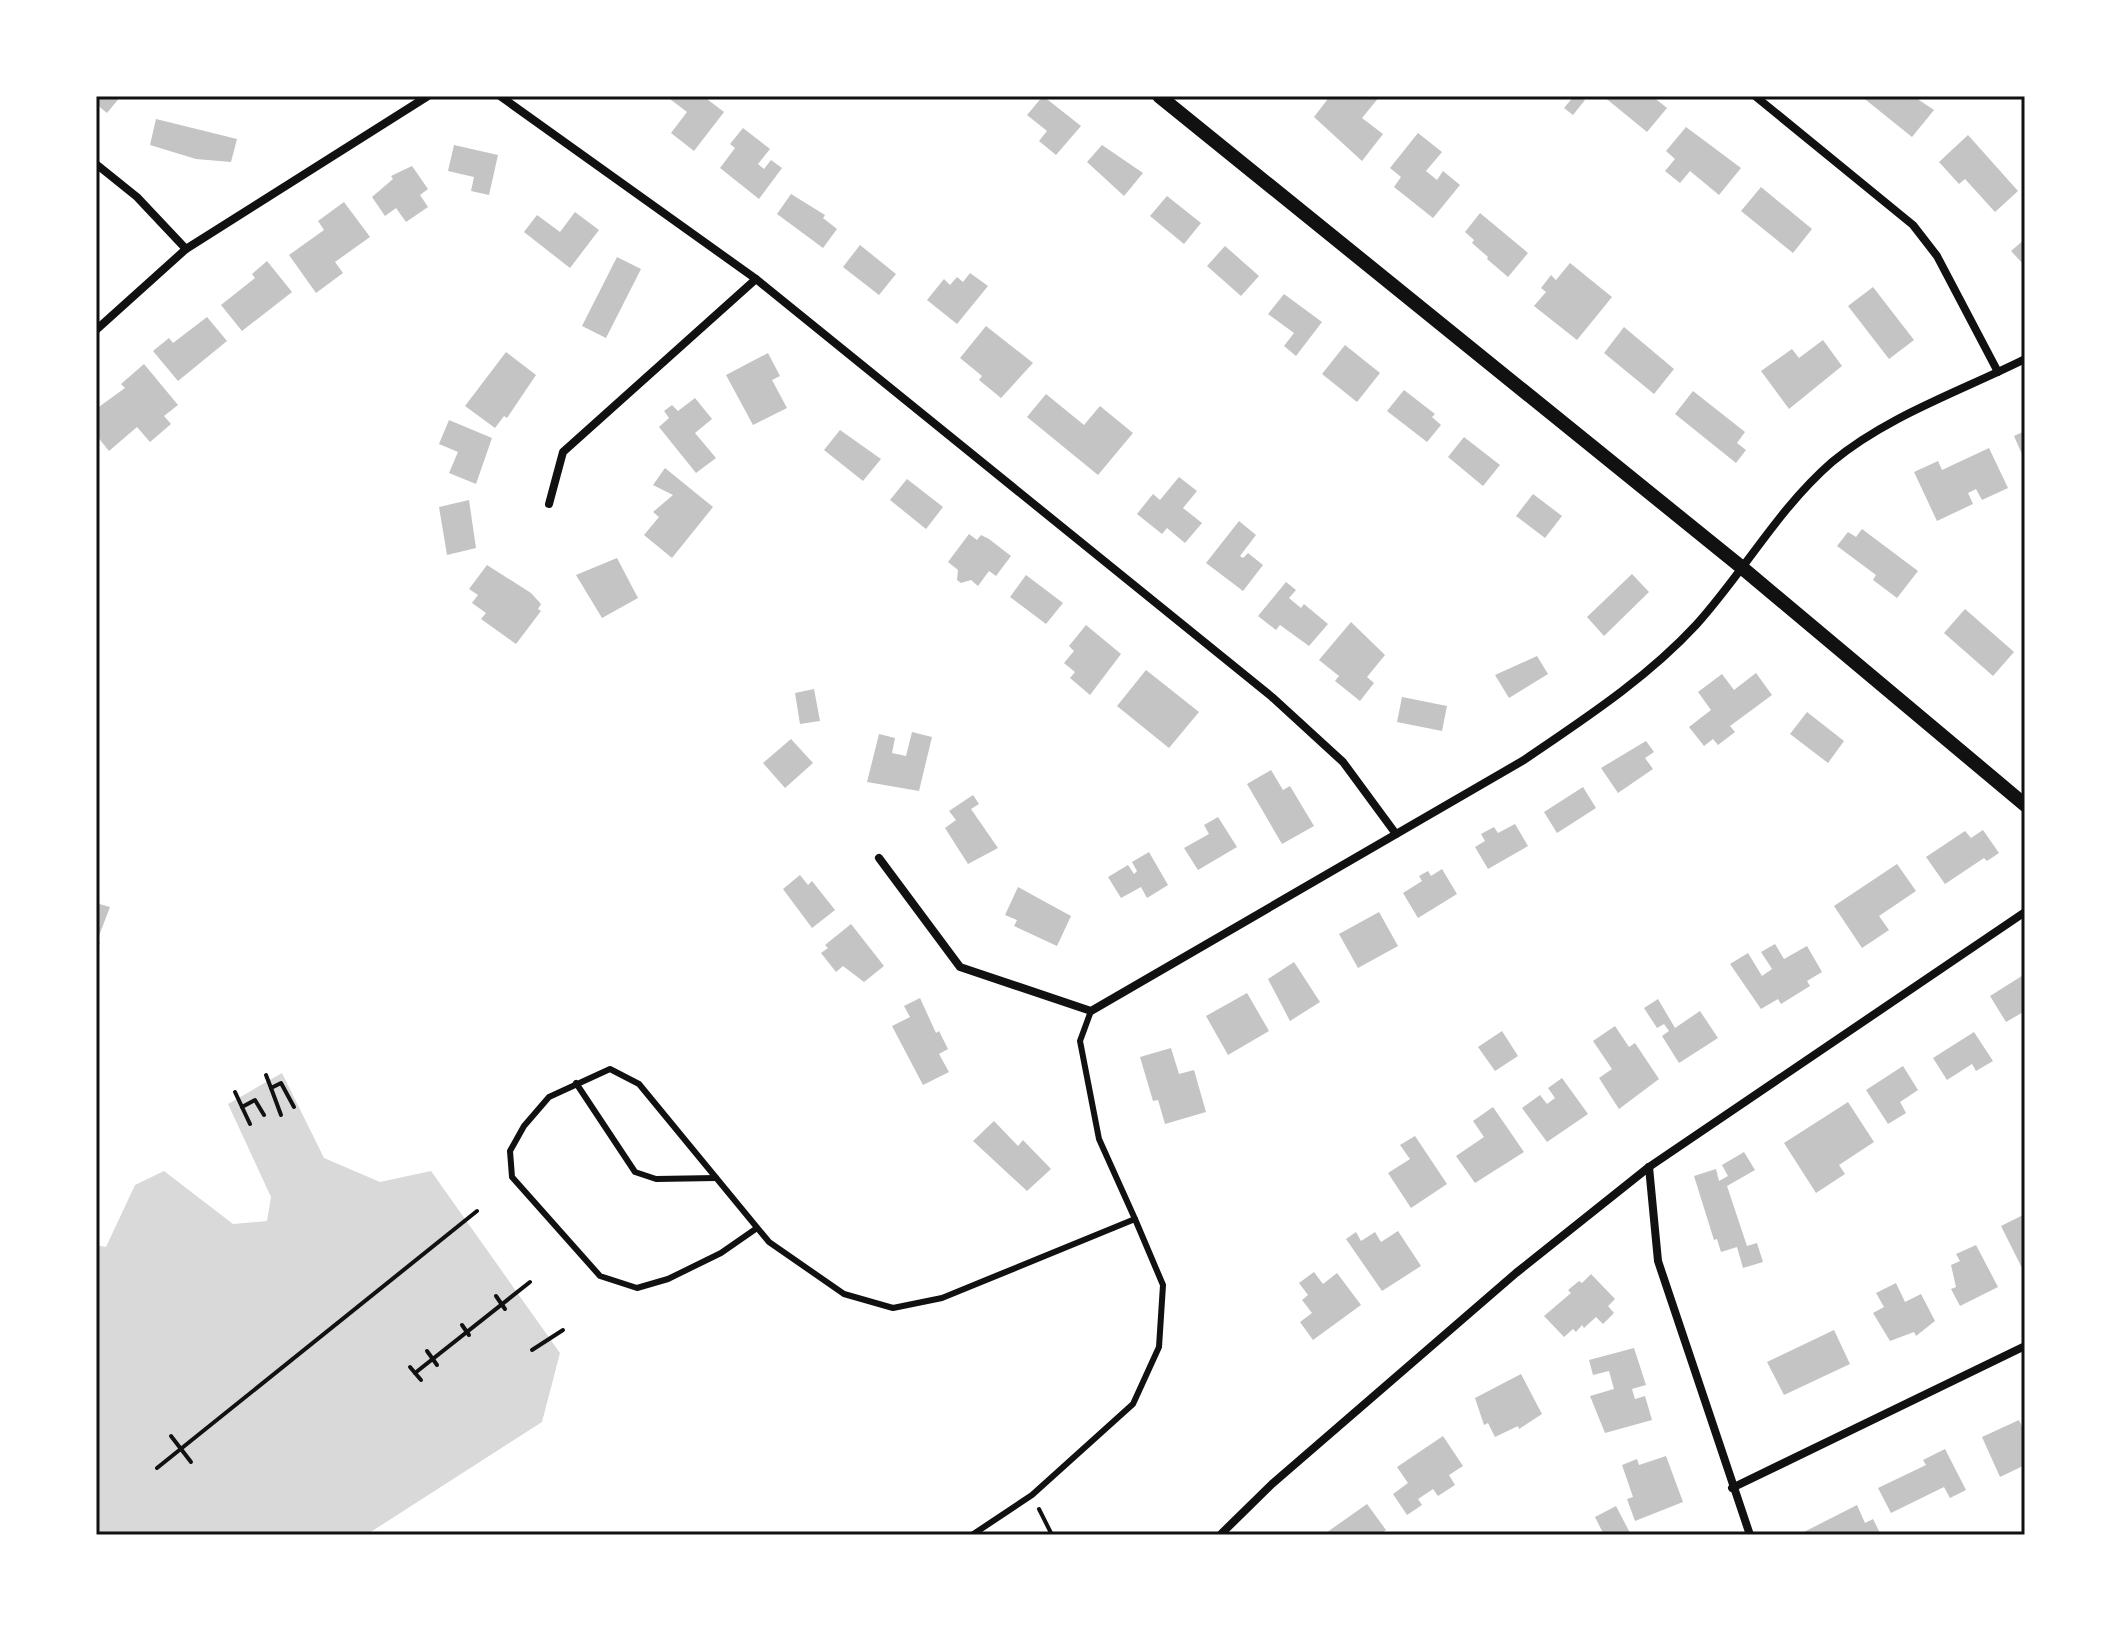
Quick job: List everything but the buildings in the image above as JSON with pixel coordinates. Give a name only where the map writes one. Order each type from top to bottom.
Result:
[{"type":"street","points":[[96,330],[186,249],[428,96]]},
{"type":"street","points":[[500,96],[756,279],[1272,697],[1343,762],[1396,834]]},
{"type":"street","points":[[1159,96],[1740,566],[2025,805]]},
{"type":"street","points":[[1755,96],[1913,225],[1937,256],[1998,372]]},
{"type":"street","points":[[96,164],[137,197],[186,249]]},
{"type":"street","points":[[549,504],[563,452],[756,279]]},
{"type":"street","points":[[879,858],[960,967],[1091,1011],[1524,760],[1621,692],[1697,624],[1770,527],[1834,461],[1904,416],[2025,359]]},
{"type":"street","points":[[1220,1535],[1272,1484],[1516,1273],[1649,1167],[2025,912]]},
{"type":"street","points":[[1649,1167],[1658,1261],[1750,1535]]},
{"type":"street","points":[[1732,1488],[2025,1346]]},
{"type":"lane","points":[[972,1535],[1032,1495],[1133,1404],[1159,1347],[1163,1285],[1099,1139],[1080,1041],[1091,1011]]},
{"type":"lane","points":[[757,1228],[721,1253],[668,1279],[637,1288],[600,1276],[512,1177],[510,1151],[524,1126],[549,1097],[610,1069],[639,1084],[769,1242],[844,1294],[893,1308],[942,1298],[1135,1219]]},
{"type":"lane","points":[[576,1083],[635,1172],[656,1179],[716,1178]]},
{"type":"path","points":[[266,1075],[281,1115]]},
{"type":"path","points":[[271,1088],[281,1083],[294,1107]]},
{"type":"path","points":[[235,1092],[250,1124]]},
{"type":"path","points":[[242,1107],[255,1100],[264,1115]]},
{"type":"path","points":[[157,1468],[477,1211]]},
{"type":"path","points":[[415,1373],[530,1282]]},
{"type":"path","points":[[496,1296],[505,1309]]},
{"type":"path","points":[[462,1325],[469,1335]]},
{"type":"path","points":[[532,1350],[563,1330]]},
{"type":"path","points":[[427,1351],[437,1365]]},
{"type":"path","points":[[410,1367],[421,1380]]},
{"type":"path","points":[[171,1436],[191,1462]]},
{"type":"path","points":[[1032,1495],[1052,1535]]},
{"type":"shaded area","points":[[282,1073],[324,1158],[380,1182],[431,1171],[560,1353],[542,1422],[366,1535],[96,1535],[96,1245],[106,1247],[135,1185],[164,1171],[233,1224],[267,1221],[271,1197],[228,1104]]}]
